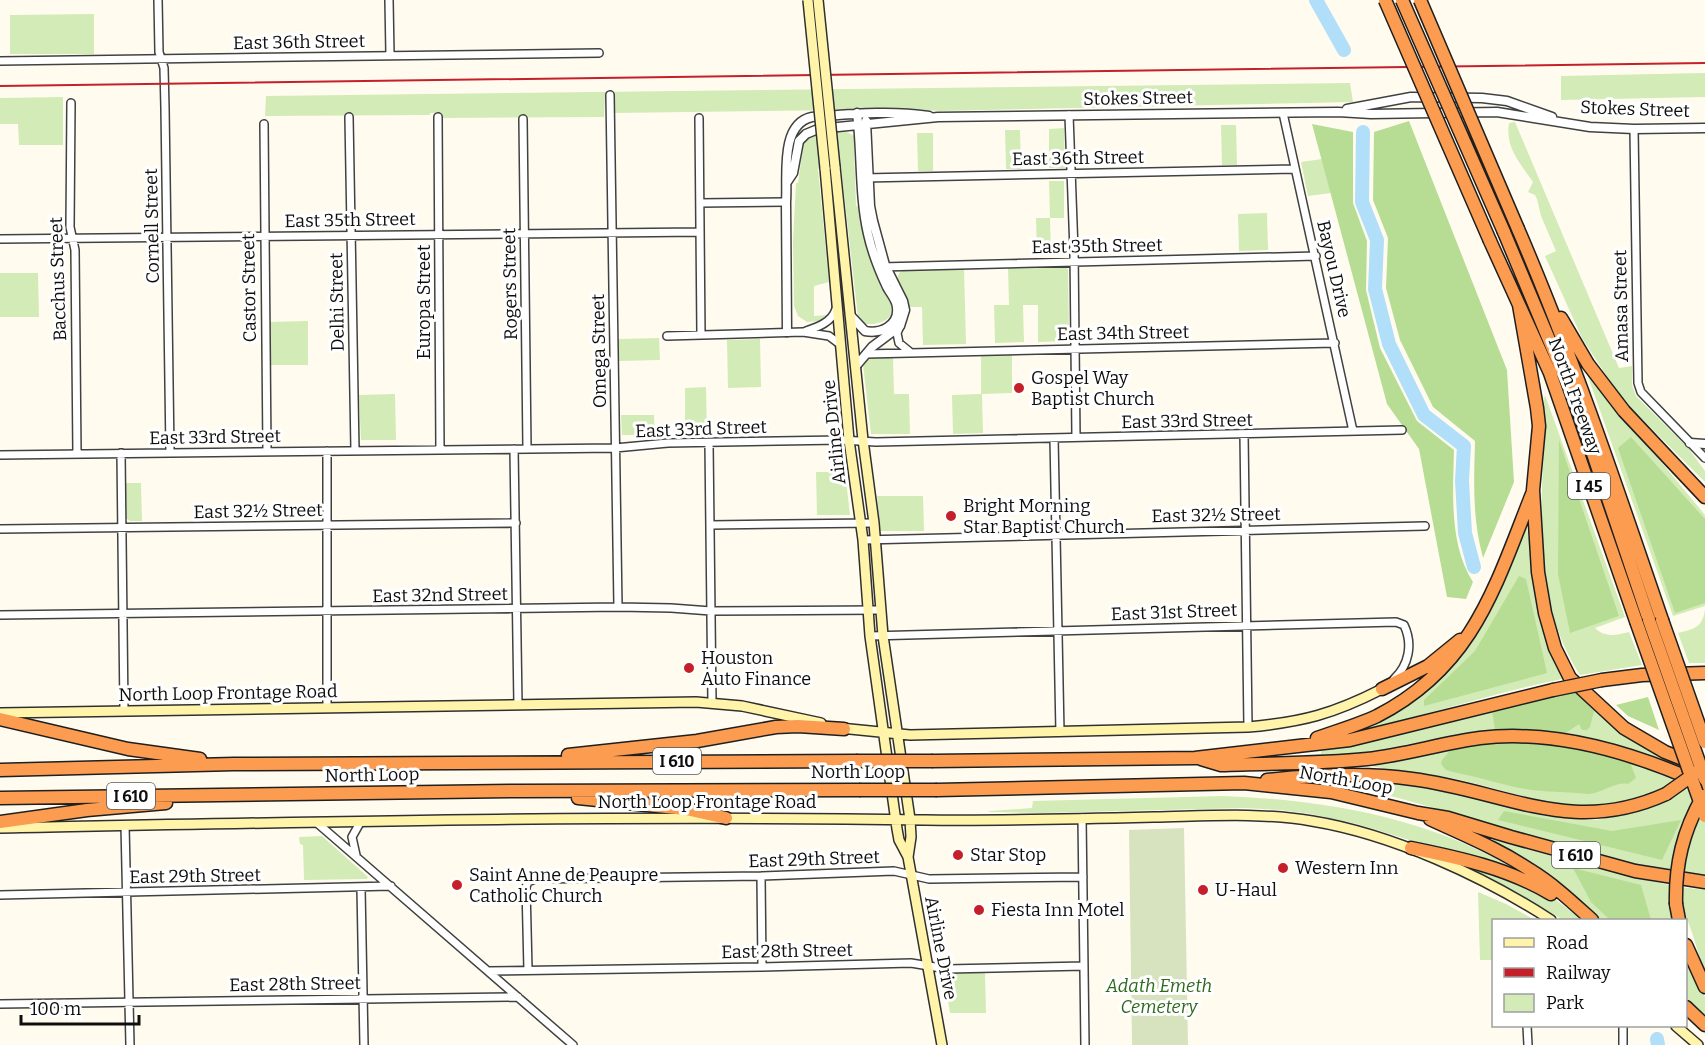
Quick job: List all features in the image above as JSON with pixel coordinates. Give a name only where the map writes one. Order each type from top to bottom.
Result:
[{"type":"highway","name":"North Freeway","points":[[1385,0],[1550,373],[1705,816]]},
{"type":"highway","name":"North Freeway","points":[[1402,0],[1504,232],[1578,409],[1656,620],[1705,742]]},
{"type":"highway","name":"North Freeway","points":[[1420,0],[1544,288],[1590,410],[1705,779]]},
{"type":"highway","points":[[1544,288],[1588,364],[1624,411],[1705,497]]},
{"type":"highway","points":[[1519,305],[1539,426],[1533,490],[1538,572],[1545,613],[1556,648],[1570,678],[1624,728],[1665,752],[1705,767]]},
{"type":"highway","points":[[1299,744],[1376,716],[1402,701],[1434,677],[1454,656],[1490,599],[1533,490]]},
{"type":"highway","points":[[1382,689],[1436,660],[1471,632]]},
{"type":"highway","name":"North Loop","points":[[0,770],[234,764],[1195,758],[1299,744],[1350,740],[1602,680],[1642,675],[1705,673]]},
{"type":"highway","points":[[0,719],[128,749],[234,764]]},
{"type":"highway","points":[[499,762],[697,741],[776,727],[844,729]]},
{"type":"highway","points":[[1195,758],[1221,765],[1368,759],[1480,738],[1509,736],[1544,738],[1596,746],[1683,775],[1705,785]]},
{"type":"highway","points":[[1244,783],[1300,776],[1356,775],[1412,778],[1543,808],[1577,813],[1618,810],[1641,804],[1666,794],[1705,767]]},
{"type":"highway","name":"North Loop","points":[[0,798],[517,791],[937,790],[1244,783],[1331,792],[1449,818],[1635,871],[1705,882]]},
{"type":"highway","points":[[517,791],[686,809],[726,818]]},
{"type":"highway","points":[[1678,919],[1676,882],[1681,846],[1692,816],[1705,793]]},
{"type":"highway","points":[[0,822],[87,810],[261,795]]},
{"type":"highway","points":[[1418,813],[1530,869],[1563,894],[1589,919]]},
{"type":"highway","points":[[1411,848],[1471,861],[1518,876],[1556,896],[1588,919]]},
{"type":"highway","points":[[1687,947],[1705,987]]},
{"type":"highway","points":[[1687,1008],[1705,1025]]},
{"type":"main road","name":"Airline Drive","points":[[808,0],[850,315],[876,540],[883,636],[910,819],[911,837],[908,857],[910,875],[929,966],[942,1045]]},
{"type":"main road","name":"Airline Drive","points":[[818,0],[849,440],[862,523],[870,636],[899,840],[908,857]]},
{"type":"main road","name":"North Loop Frontage Road","points":[[0,713],[712,702],[757,709],[844,729],[910,735],[1248,727],[1302,721],[1350,706],[1382,689]]},
{"type":"main road","name":"North Loop Frontage Road","points":[[0,828],[361,821],[1083,818],[1262,815],[1317,821],[1411,848],[1486,883],[1548,919]]},
{"type":"main road","points":[[1677,1027],[1698,1045]]},
{"type":"street","name":"Cornell Street","points":[[158,0],[159,52],[164,68],[170,452]]},
{"type":"street","points":[[389,0],[390,55]]},
{"type":"street","name":"East 36th Street","points":[[0,61],[599,53]]},
{"type":"street","name":"Omega Street","points":[[610,95],[618,607]]},
{"type":"street","name":"Stokes Street","points":[[1338,112],[1370,104],[1411,98],[1482,98],[1507,101],[1564,123]]},
{"type":"street","name":"Bacchus Street","points":[[71,103],[70,227],[75,250],[77,454]]},
{"type":"street","name":"Stokes Street","points":[[788,182],[793,173],[797,144],[806,134],[818,129],[938,117],[1497,112],[1590,127],[1705,128]]},
{"type":"street","points":[[850,315],[865,331],[879,332],[889,327],[897,307],[869,236],[863,207],[865,178],[861,113]]},
{"type":"street","name":"Stokes Street","points":[[788,182],[785,174],[790,139],[796,126],[803,119],[861,113],[908,113],[938,117]]},
{"type":"street","name":"Bayou Drive","points":[[1284,113],[1353,431]]},
{"type":"street","points":[[1069,116],[1075,261],[1076,437]]},
{"type":"street","name":"Delhi Street","points":[[349,117],[355,450]]},
{"type":"street","name":"Europa Street","points":[[438,117],[440,450]]},
{"type":"street","points":[[699,118],[701,335]]},
{"type":"street","name":"Rogers Street","points":[[523,119],[527,448]]},
{"type":"street","name":"Castor Street","points":[[264,124],[263,237],[267,451]]},
{"type":"street","name":"Amasa Street","points":[[1634,129],[1638,383],[1641,392],[1704,460]]},
{"type":"street","name":"East 36th Street","points":[[865,178],[1295,169]]},
{"type":"street","points":[[787,332],[786,202],[788,182]]},
{"type":"street","points":[[700,203],[786,202]]},
{"type":"street","name":"East 35th Street","points":[[0,239],[700,232]]},
{"type":"street","name":"East 35th Street","points":[[882,266],[1316,256]]},
{"type":"street","points":[[882,266],[905,306],[897,333],[899,343],[913,353]]},
{"type":"street","points":[[803,332],[833,317],[838,302]]},
{"type":"street","name":"Airline Drive","points":[[856,366],[872,347],[900,327]]},
{"type":"street","points":[[667,336],[803,332],[829,336],[842,346]]},
{"type":"street","name":"East 34th Street","points":[[866,354],[1335,343]]},
{"type":"street","name":"East 33rd Street","points":[[0,455],[615,448],[668,443],[849,440],[876,442],[1402,430]]},
{"type":"street","points":[[1244,434],[1248,727]]},
{"type":"street","points":[[1054,438],[1060,732]]},
{"type":"street","points":[[709,443],[712,702]]},
{"type":"street","points":[[1690,443],[1705,444]]},
{"type":"street","points":[[514,449],[518,705]]},
{"type":"street","points":[[327,451],[327,708]]},
{"type":"street","points":[[121,453],[124,711]]},
{"type":"street","name":"East 32½ Street","points":[[0,529],[516,523]]},
{"type":"street","points":[[711,525],[874,523]]},
{"type":"street","name":"East 32½ Street","points":[[863,540],[1425,526]]},
{"type":"street","name":"East 32nd Street","points":[[0,615],[618,607],[711,611],[880,610]]},
{"type":"street","name":"East 31st Street","points":[[870,636],[1402,623],[1406,628],[1408,661],[1402,671],[1382,689]]},
{"type":"street","points":[[1083,818],[1085,1045]]},
{"type":"street","points":[[356,855],[352,837],[361,821]]},
{"type":"street","points":[[316,822],[573,1045]]},
{"type":"street","points":[[125,825],[130,1045]]},
{"type":"street","name":"East 29th Street","points":[[528,970],[526,887],[532,879],[760,876],[894,871],[929,879],[1083,877]]},
{"type":"street","points":[[760,876],[762,967]]},
{"type":"street","name":"East 29th Street","points":[[0,895],[391,886]]},
{"type":"street","points":[[361,888],[364,1045]]},
{"type":"street","name":"East 28th Street","points":[[489,971],[911,963],[947,969],[1084,966]]},
{"type":"street","name":"East 28th Street","points":[[0,1004],[518,997]]},
{"type":"street","points":[[1527,1027],[1528,1045]]},
{"type":"street","points":[[1623,1027],[1623,1045]]},
{"type":"green space","points":[[94,14],[94,54],[10,54],[10,15]]},
{"type":"green space","points":[[1705,73],[1705,97],[1561,100],[1561,76]]},
{"type":"green space","points":[[1350,83],[1353,102],[940,111],[901,108],[614,113],[614,96],[605,95],[604,117],[441,118],[440,113],[430,113],[430,115],[265,116],[266,96]]},
{"type":"green space","points":[[63,97],[63,145],[19,145],[18,124],[0,124],[0,98]]},
{"type":"green space","points":[[1409,121],[1507,370],[1514,482],[1483,558],[1475,514],[1475,441],[1433,407],[1400,340],[1386,288],[1388,238],[1373,200],[1374,132]]},
{"type":"green space","points":[[1515,122],[1619,368],[1632,366],[1632,385],[1636,396],[1688,448],[1705,471],[1705,482],[1621,398],[1582,338],[1545,256],[1556,251],[1541,216],[1537,199],[1535,195],[1528,192],[1533,182],[1511,148],[1509,123]]},
{"type":"green space","points":[[1312,124],[1353,132],[1353,203],[1367,241],[1366,290],[1380,348],[1417,421],[1454,450],[1453,501],[1456,535],[1465,567],[1473,582],[1466,599],[1447,597],[1419,449],[1387,404]]},
{"type":"green space","points":[[1221,125],[1236,125],[1237,165],[1222,165]]},
{"type":"green space","points":[[1064,128],[1065,168],[1049,168],[1049,129]]},
{"type":"green space","points":[[1005,130],[1020,130],[1021,169],[1006,169]]},
{"type":"green space","points":[[827,132],[847,132],[854,136],[857,148],[854,148],[856,206],[859,206],[892,308],[891,313],[884,321],[872,324],[864,324],[858,317],[841,167],[818,169],[829,282],[814,286],[814,316],[827,315],[820,321],[807,322],[798,316],[794,306],[793,241],[796,183],[798,183],[803,148],[801,147],[809,137],[815,135]]},
{"type":"green space","points":[[917,133],[933,133],[933,171],[918,171]]},
{"type":"green space","points":[[1322,159],[1331,193],[1308,196],[1301,162]]},
{"type":"green space","points":[[1049,181],[1064,181],[1064,218],[1050,218]]},
{"type":"green space","points":[[1267,213],[1268,250],[1239,251],[1238,214]]},
{"type":"green space","points":[[1036,218],[1050,218],[1051,255],[1037,255]]},
{"type":"green space","points":[[1063,266],[1068,269],[1069,336],[1067,341],[1038,342],[1038,305],[1023,305],[1024,342],[995,343],[994,305],[1009,305],[1008,267]]},
{"type":"green space","points":[[964,268],[966,344],[923,345],[922,307],[909,307],[908,300],[897,280],[899,273],[905,269]]},
{"type":"green space","points":[[0,273],[38,273],[39,317],[0,317]]},
{"type":"green space","points":[[308,321],[308,365],[271,365],[270,322]]},
{"type":"green space","points":[[659,338],[660,360],[619,361],[618,339]]},
{"type":"green space","points":[[760,339],[761,387],[728,388],[727,340]]},
{"type":"green space","points":[[1012,354],[1012,393],[982,394],[983,433],[953,434],[952,395],[981,394],[981,355]]},
{"type":"green space","points":[[873,356],[893,356],[894,394],[909,394],[910,434],[871,434],[863,364]]},
{"type":"green space","points":[[1586,371],[1610,405],[1705,515],[1705,606],[1673,616]]},
{"type":"green space","points":[[706,387],[707,434],[685,435],[685,388]]},
{"type":"green space","points":[[395,394],[396,440],[361,440],[359,395]]},
{"type":"green space","points":[[1545,395],[1625,617],[1595,628],[1607,634],[1616,635],[1629,632],[1642,665],[1580,675],[1565,648],[1555,621],[1548,592],[1542,534]]},
{"type":"green space","points":[[621,415],[654,415],[655,435],[622,435]]},
{"type":"green space","points":[[1631,437],[1705,519],[1705,603],[1675,613],[1618,448]]},
{"type":"green space","points":[[1559,440],[1619,616],[1570,633],[1558,574]]},
{"type":"green space","points":[[816,472],[845,472],[850,515],[817,515]]},
{"type":"green space","points":[[125,483],[141,483],[142,521],[130,521],[126,518]]},
{"type":"green space","points":[[877,496],[923,496],[924,531],[880,531]]},
{"type":"green space","points":[[1526,525],[1537,608],[1548,645],[1567,678],[1512,690],[1349,734],[1465,650],[1491,606]]},
{"type":"green space","points":[[1519,576],[1526,579],[1547,673],[1424,706],[1424,700],[1475,651]]},
{"type":"green space","points":[[1705,610],[1705,663],[1689,663],[1678,633],[1696,627],[1702,621]]},
{"type":"green space","points":[[1576,691],[1610,724],[1645,746],[1675,761],[1677,768],[1613,744],[1553,732],[1492,732],[1460,735],[1354,753],[1303,755],[1321,754],[1321,751]]},
{"type":"green space","points":[[1576,691],[1594,711],[1587,730],[1582,730],[1579,724],[1566,733],[1495,730],[1492,710]]},
{"type":"green space","points":[[1648,697],[1659,730],[1628,716],[1616,705]]},
{"type":"green space","points":[[1507,742],[1569,748],[1615,757],[1630,762],[1636,778],[1628,784],[1618,784],[1588,794],[1531,790],[1446,770],[1441,764],[1452,748]]},
{"type":"green space","points":[[1462,746],[1630,762],[1676,781],[1645,796],[1617,804],[1564,805],[1451,778],[1370,766],[1370,764]]},
{"type":"green space","points":[[1361,781],[1436,788],[1545,816],[1596,820],[1637,812],[1669,799],[1685,789],[1705,795],[1705,876],[1609,858],[1350,786]]},
{"type":"green space","points":[[1223,796],[1302,802],[1379,816],[1453,839],[1489,855],[1524,875],[1357,824],[1281,810],[1244,808],[1040,813],[988,812],[1032,808],[1033,801]]},
{"type":"green space","points":[[1504,811],[1612,831],[1681,820],[1662,860],[1498,820]]},
{"type":"green space","name":"Adath Emeth Cemetery","points":[[1184,828],[1188,1045],[1132,1045],[1129,830]]},
{"type":"green space","points":[[322,836],[368,877],[367,879],[304,880],[303,845],[300,844],[299,837]]},
{"type":"green space","points":[[1493,839],[1582,865],[1669,885],[1673,919],[1601,919],[1579,900],[1491,841]]},
{"type":"green space","points":[[1459,863],[1478,867],[1548,894],[1578,919],[1561,919],[1512,890],[1457,865]]},
{"type":"green space","points":[[1573,868],[1641,885],[1651,919],[1609,919],[1591,902]]},
{"type":"green space","points":[[1680,887],[1705,890],[1705,969],[1684,909]]},
{"type":"green space","points":[[1478,892],[1533,919],[1492,919],[1492,960],[1480,960]]},
{"type":"green space","points":[[1687,962],[1705,997],[1705,1015],[1687,999]]},
{"type":"green space","points":[[951,973],[985,973],[986,1013],[950,1013],[944,977]]},
{"type":"waterway","points":[[1316,0],[1344,50]]},
{"type":"waterway","points":[[1363,132],[1362,202],[1377,240],[1375,289],[1389,344],[1424,415],[1464,446],[1462,481],[1465,533],[1474,567]]},
{"type":"waterway","points":[[1657,1039],[1658,1045]]},
{"type":"railway","points":[[0,86],[1705,63]]},
{"type":"place","name":"Gospel Way Baptist Church","points":[[1019,388]]},
{"type":"place","name":"Bright Morning Star Baptist Church","points":[[951,516]]},
{"type":"place","name":"Houston Auto Finance","points":[[689,668]]},
{"type":"place","name":"Star Stop","points":[[958,855]]},
{"type":"place","name":"Western Inn","points":[[1283,868]]},
{"type":"place","name":"Saint Anne de Peaupre Catholic Church","points":[[457,885]]},
{"type":"place","name":"U-Haul","points":[[1203,890]]},
{"type":"place","name":"Fiesta Inn Motel","points":[[979,910]]}]
